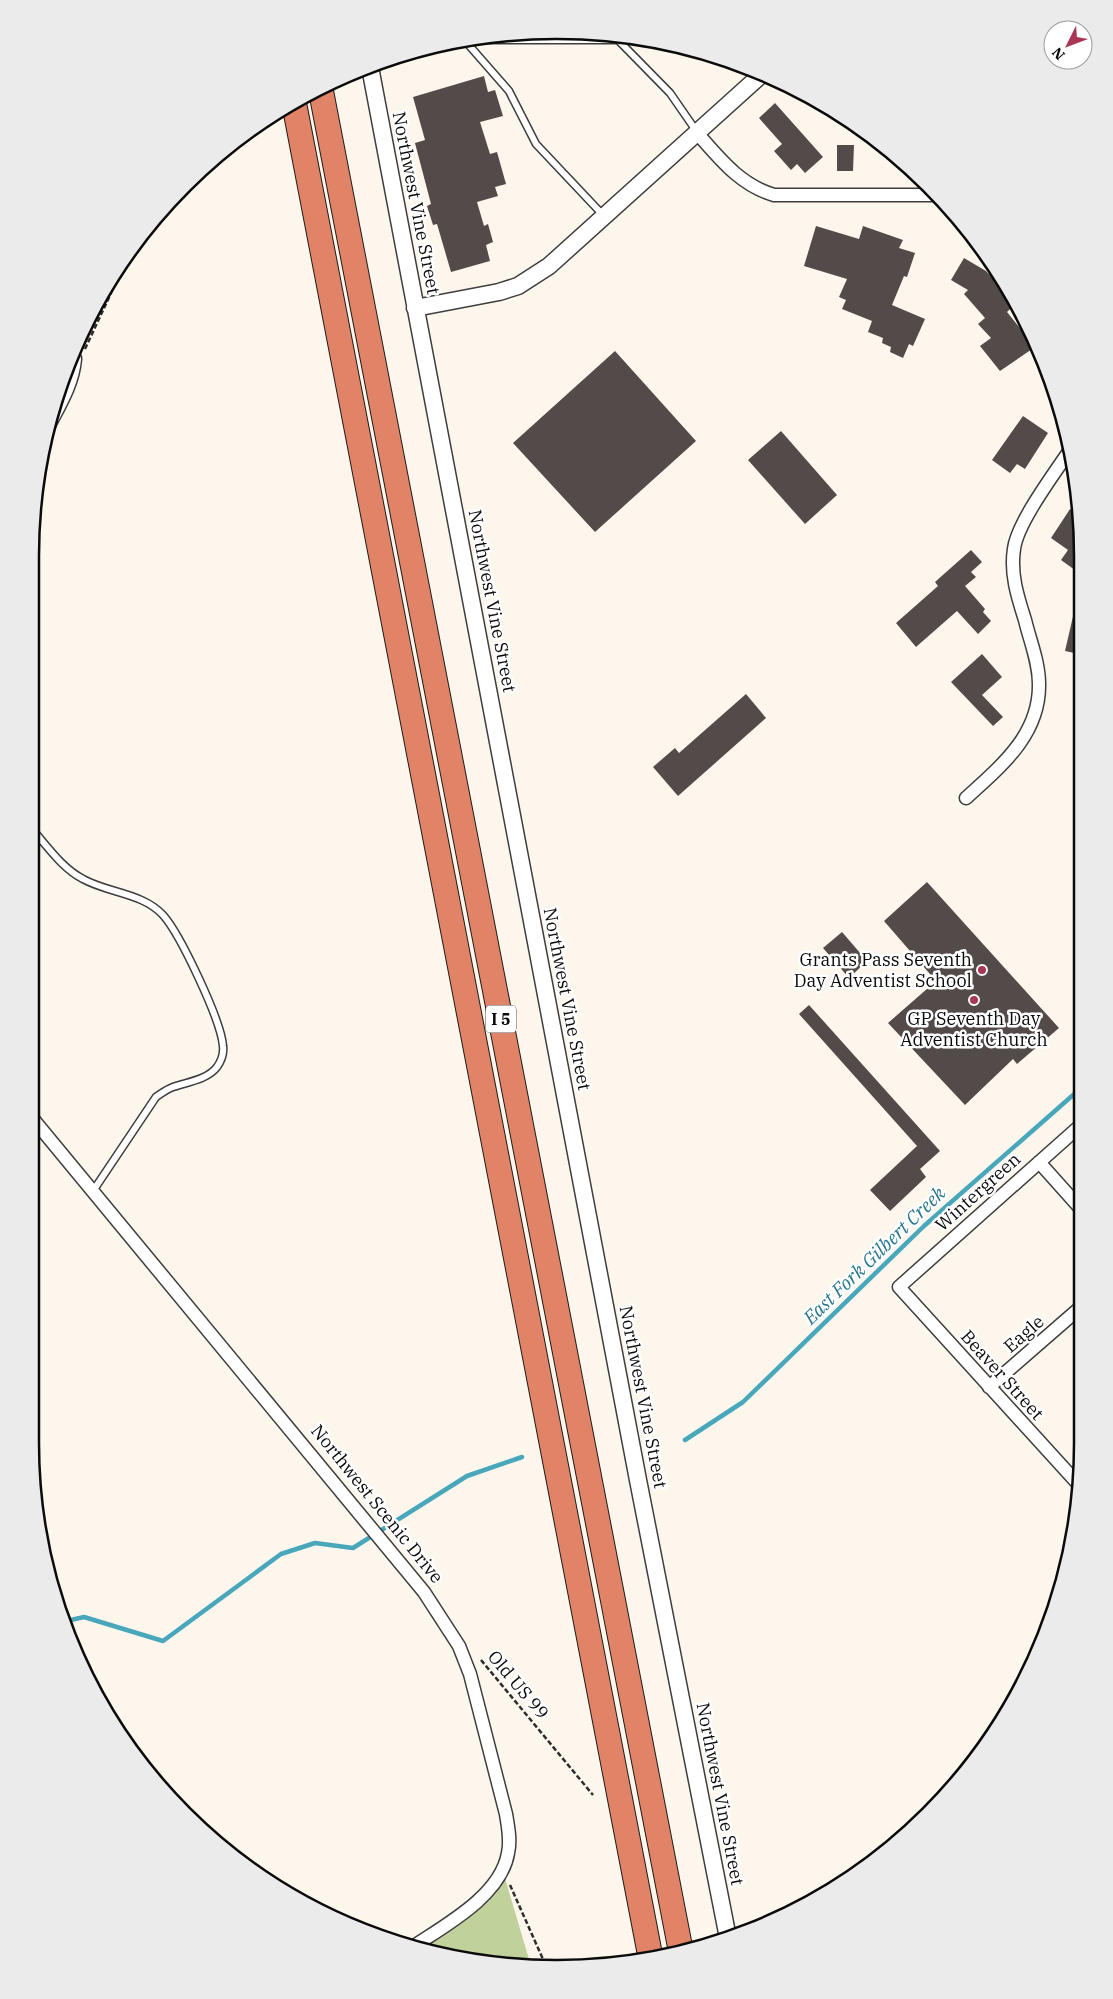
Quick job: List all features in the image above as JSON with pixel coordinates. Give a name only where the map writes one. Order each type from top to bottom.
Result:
[{"type":"highway","name":"I 5","points":[[322,95],[680,1945]]},
{"type":"highway","name":"I 5","points":[[295,110],[649,1952]]},
{"type":"street","name":"Northwest Vine Street","points":[[371,73],[635,1461],[727,1932]]},
{"type":"street","points":[[415,308],[472,298],[518,286],[549,266],[757,79]]},
{"type":"street","points":[[698,133],[742,181],[757,190],[774,195],[928,195]]},
{"type":"street","points":[[966,798],[1008,759],[1024,738],[1033,722],[1039,683],[1036,661],[1016,590],[1014,548],[1020,530],[1065,459]]},
{"type":"street","name":"Northwest Scenic Drive","points":[[39,1126],[424,1592],[459,1646],[470,1674],[506,1814],[510,1835],[508,1854],[496,1880],[462,1914],[420,1942]]},
{"type":"street","name":"Wintergreen","points":[[899,1286],[1074,1130]]},
{"type":"street","points":[[1039,1162],[1074,1201]]},
{"type":"street","name":"Beaver Street","points":[[899,1286],[1073,1478]]},
{"type":"street","name":"Eagle","points":[[989,1387],[1074,1314]]},
{"type":"lane","points":[[523,40],[590,40]]},
{"type":"lane","points":[[621,43],[670,93],[698,133]]},
{"type":"lane","points":[[470,46],[509,92],[536,144],[605,217]]},
{"type":"lane","points":[[39,837],[68,870],[85,880],[151,906],[163,915],[187,956],[214,1012],[223,1045],[223,1057],[216,1069],[198,1080],[171,1088],[156,1097],[93,1191]]},
{"type":"path","name":"Old US 99","points":[[481,1660],[593,1795]]},
{"type":"path","points":[[502,1868],[543,1960]]},
{"type":"green space","points":[[502,1868],[529,1959],[489,1956],[425,1944]]},
{"type":"building","points":[[484,76],[488,92],[495,90],[503,116],[480,122],[490,154],[497,152],[506,184],[495,187],[498,196],[477,202],[484,226],[488,224],[493,242],[486,245],[490,261],[451,272],[437,224],[433,225],[427,206],[431,204],[415,143],[425,140],[413,97]]},
{"type":"building","points":[[775,103],[823,157],[805,173],[797,164],[791,170],[774,151],[782,144],[759,118]]},
{"type":"building","points":[[837,145],[854,145],[853,171],[837,171]]},
{"type":"building","points":[[816,226],[859,239],[863,226],[903,240],[899,248],[915,253],[907,277],[904,276],[892,305],[925,319],[913,346],[909,344],[903,358],[890,352],[891,347],[882,343],[883,338],[868,332],[872,321],[842,309],[846,300],[839,297],[847,279],[804,266]]},
{"type":"building","points":[[964,258],[986,271],[1005,298],[1011,308],[1007,312],[1023,332],[1031,350],[1000,371],[980,346],[991,338],[978,324],[985,318],[964,294],[968,290],[951,280]]},
{"type":"building","points":[[615,351],[696,441],[595,532],[513,443]]},
{"type":"building","points":[[1023,416],[1048,433],[1025,469],[1017,464],[1010,473],[992,460]]},
{"type":"building","points":[[781,431],[837,495],[805,524],[748,460]]},
{"type":"building","points":[[1070,509],[1072,510],[1074,569],[1061,560],[1068,550],[1051,538]]},
{"type":"building","points":[[971,550],[982,562],[971,572],[976,577],[965,586],[985,609],[983,612],[991,621],[978,634],[957,611],[916,647],[896,623],[938,586],[935,582]]},
{"type":"building","points":[[1074,612],[1074,653],[1065,651]]},
{"type":"building","points":[[982,654],[1002,677],[982,695],[1003,717],[993,726],[951,682]]},
{"type":"building","points":[[746,694],[766,718],[678,796],[653,767],[675,748],[679,753]]},
{"type":"building","name":"GP Seventh Day Adventist Church","points":[[927,882],[1059,1028],[1017,1064],[1013,1059],[965,1105],[888,1023],[936,981],[884,921]]},
{"type":"building","points":[[842,932],[867,961],[849,978],[823,948]]},
{"type":"building","points":[[809,1005],[940,1151],[920,1169],[926,1177],[890,1211],[870,1190],[917,1146],[799,1014]]},
{"type":"waterway","name":"East Fork Gilbert Creek","points":[[685,1440],[743,1402],[924,1226],[1074,1094]]},
{"type":"waterway","name":"East Fork Gilbert Creek","points":[[70,1620],[84,1617],[163,1641],[281,1554],[315,1543],[353,1548],[467,1476],[522,1457]]},
{"type":"place","name":"Grants Pass Seventh Day Adventist School","points":[[982,970]]},
{"type":"place","name":"GP Seventh Day Adventist Church","points":[[974,1000]]}]
